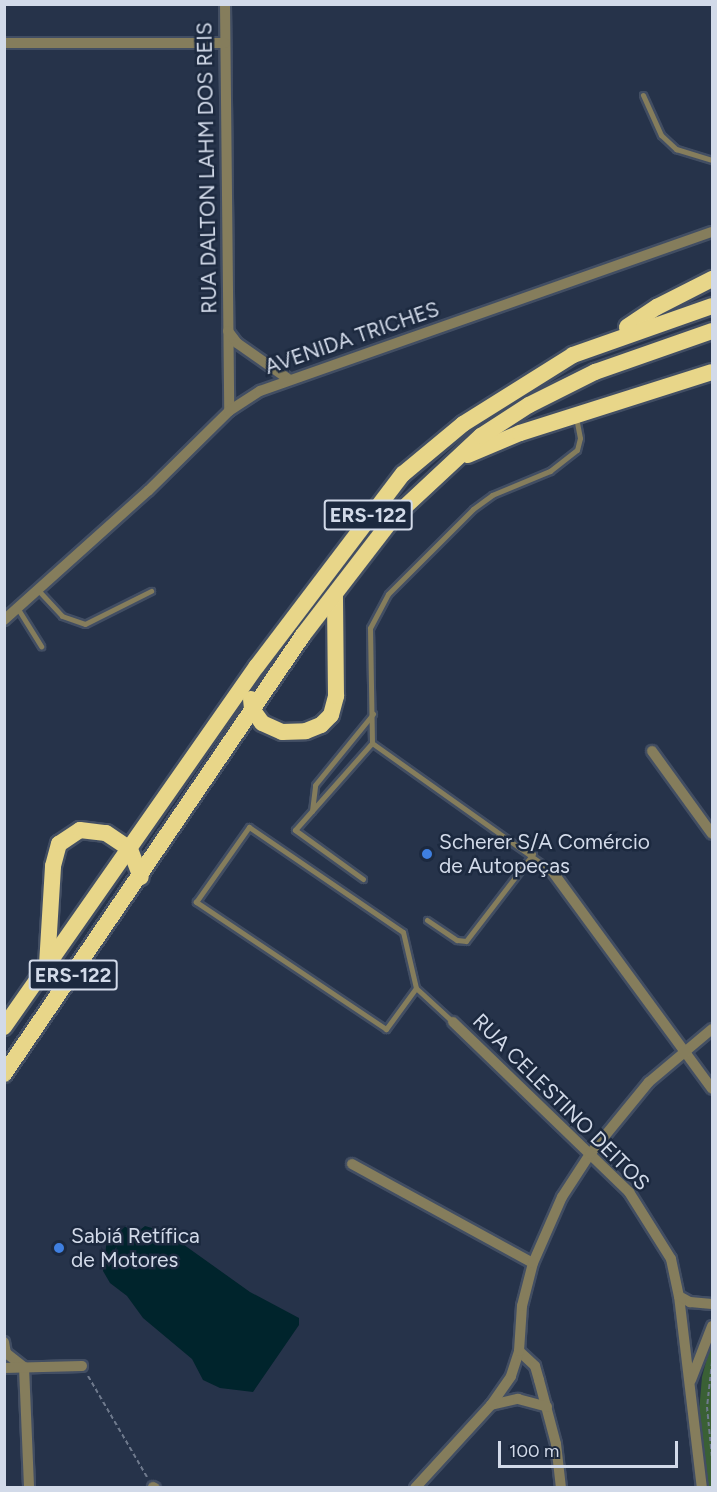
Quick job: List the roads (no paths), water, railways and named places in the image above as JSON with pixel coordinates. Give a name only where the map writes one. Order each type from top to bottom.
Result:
[{"type":"highway","points":[[610,339],[657,307],[712,279]]},
{"type":"highway","name":"ERS-122","points":[[4,1027],[257,666],[379,501],[411,466],[501,398],[573,355],[610,339],[712,306]]},
{"type":"highway","name":"ERS-122","points":[[4,1074],[141,877],[252,709],[394,517],[481,436],[548,396],[595,372],[712,331]]},
{"type":"highway","points":[[456,460],[520,433],[712,372]]},
{"type":"highway","points":[[257,666],[252,709],[262,723],[282,732],[306,731],[321,725],[331,715],[336,696],[334,596]]},
{"type":"highway","points":[[47,966],[52,866],[59,844],[80,830],[91,829],[116,838],[130,849],[141,877]]},
{"type":"street","name":"RUA DALTON LAHM DOS REIS","points":[[225,4],[229,411]]},
{"type":"street","points":[[4,44],[225,43]]},
{"type":"street","name":"AVENIDA TRICHES","points":[[4,620],[148,491],[229,411],[287,378],[712,232]]},
{"type":"street","name":"RUA DALTON LAHM DOS REIS","points":[[228,331],[237,343],[287,378]]},
{"type":"street","points":[[652,751],[712,834]]},
{"type":"street","points":[[552,871],[682,1052],[712,1089]]},
{"type":"street","name":"RUA CELESTINO DEITOS","points":[[453,1022],[629,1192],[656,1231],[671,1259],[679,1296],[702,1488]]},
{"type":"street","points":[[415,1488],[491,1405],[511,1376],[519,1351],[522,1306],[532,1263],[546,1227],[590,1154],[649,1082],[712,1029]]},
{"type":"street","points":[[352,1164],[532,1263]]},
{"type":"street","points":[[679,1296],[690,1302],[712,1304]]},
{"type":"street","points":[[690,1384],[712,1326]]},
{"type":"street","points":[[4,1342],[6,1353],[24,1367],[29,1488]]},
{"type":"street","points":[[519,1351],[535,1366],[547,1407],[561,1488]]},
{"type":"street","points":[[4,1368],[82,1366]]},
{"type":"street","points":[[491,1405],[518,1400],[547,1407]]},
{"type":"lane","points":[[644,95],[661,135],[676,149],[712,160]]},
{"type":"lane","points":[[363,879],[295,830],[372,743],[373,714],[367,641],[388,594],[473,509],[492,495],[564,462],[578,444],[575,417]]},
{"type":"lane","points":[[38,590],[62,616],[85,624],[151,591]]},
{"type":"lane","points":[[18,609],[41,646]]},
{"type":"lane","points":[[312,812],[315,785],[373,714]]},
{"type":"lane","points":[[372,743],[532,854],[552,871]]},
{"type":"lane","points":[[416,988],[386,1029],[196,902],[249,827],[403,932],[416,988],[453,1022]]},
{"type":"lane","points":[[427,920],[457,940],[466,941],[532,854]]},
{"type":"place","name":"Scherer S/A Comércio de Autopeças","points":[[427,854]]},
{"type":"place","name":"Sabiá Retífica de Motores","points":[[59,1248]]}]
